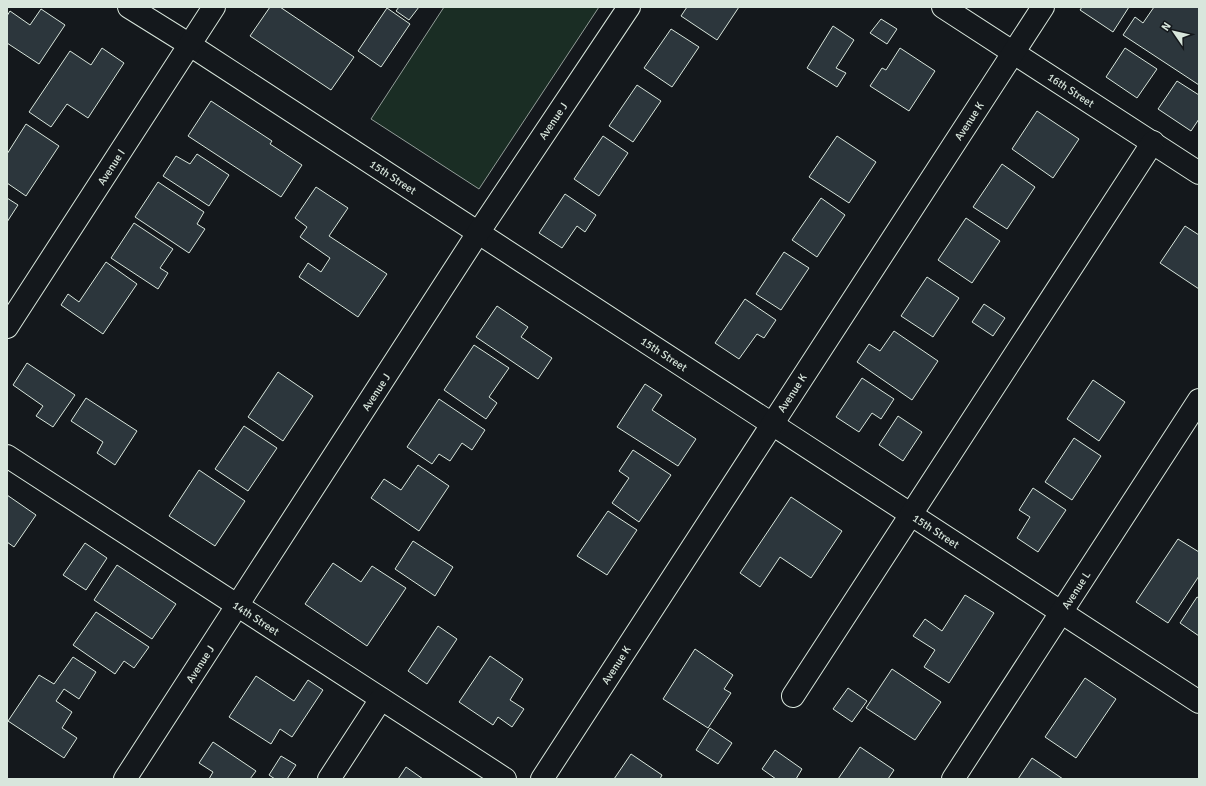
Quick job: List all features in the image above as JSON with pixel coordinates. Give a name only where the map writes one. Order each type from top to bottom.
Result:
[{"type":"street","name":"15th Street","points":[[129,7],[190,45],[1199,702]]},
{"type":"street","name":"Avenue I","points":[[7,326],[214,7]]},
{"type":"street","name":"Avenue J","points":[[125,779],[478,233],[629,7]]},
{"type":"street","name":"16th Street","points":[[943,7],[1199,173]]},
{"type":"street","name":"Avenue K","points":[[542,779],[1043,7]]},
{"type":"street","points":[[793,696],[1153,142]]},
{"type":"street","name":"Avenue L","points":[[953,779],[1199,400]]},
{"type":"street","name":"14th Street","points":[[7,456],[505,779]]},
{"type":"street","points":[[329,779],[381,699]]},
{"type":"green space","points":[[444,7],[599,7],[479,189],[371,119]]},
{"type":"building","points":[[270,7],[280,7],[354,57],[331,90],[250,36]]},
{"type":"building","points":[[399,7],[419,7],[409,20],[396,11]]},
{"type":"building","points":[[687,7],[739,7],[717,40],[681,16]]},
{"type":"building","points":[[1082,7],[1129,7],[1113,32],[1080,10]]},
{"type":"building","points":[[1154,7],[1199,7],[1199,85],[1123,35],[1135,17],[1143,23]]},
{"type":"building","points":[[387,8],[410,24],[381,67],[358,51]]},
{"type":"building","points":[[41,9],[65,25],[39,64],[7,43],[7,16],[10,11],[30,25]]},
{"type":"building","points":[[881,19],[897,29],[887,44],[870,33]]},
{"type":"building","points":[[833,26],[854,40],[836,68],[846,73],[837,87],[807,68]]},
{"type":"building","points":[[671,29],[699,47],[672,87],[644,68]]},
{"type":"building","points":[[102,48],[124,63],[88,118],[67,104],[51,127],[29,112],[70,51],[91,65]]},
{"type":"building","points":[[900,48],[935,71],[909,111],[870,86],[882,68],[886,70]]},
{"type":"building","points":[[1125,48],[1157,69],[1137,98],[1106,77]]},
{"type":"building","points":[[1177,81],[1199,95],[1199,119],[1191,131],[1158,109]]},
{"type":"building","points":[[637,85],[661,101],[633,142],[609,126]]},
{"type":"building","points":[[211,101],[272,141],[270,144],[302,165],[281,197],[188,136]]},
{"type":"building","points":[[1037,111],[1079,139],[1053,178],[1012,149]]},
{"type":"building","points":[[26,124],[59,146],[26,196],[7,183],[7,154]]},
{"type":"building","points":[[603,136],[628,153],[599,196],[574,179]]},
{"type":"building","points":[[837,136],[876,162],[849,203],[809,177]]},
{"type":"building","points":[[197,154],[229,175],[209,206],[163,176],[176,156],[190,164]]},
{"type":"building","points":[[1002,164],[1035,187],[1007,229],[973,207]]},
{"type":"building","points":[[158,182],[204,212],[197,224],[205,229],[189,253],[135,217]]},
{"type":"building","points":[[316,187],[348,208],[329,236],[387,274],[358,317],[299,277],[308,263],[321,272],[330,258],[300,237],[307,227],[295,218]]},
{"type":"building","points":[[565,194],[596,215],[585,232],[577,226],[562,248],[539,233]]},
{"type":"building","points":[[7,198],[18,205],[7,222]]},
{"type":"building","points":[[821,198],[845,215],[817,257],[792,240]]},
{"type":"building","points":[[966,218],[1000,241],[972,283],[938,260]]},
{"type":"building","points":[[134,223],[173,249],[160,268],[168,273],[158,289],[111,258]]},
{"type":"building","points":[[1185,226],[1199,235],[1199,289],[1160,263]]},
{"type":"building","points":[[784,252],[809,268],[781,310],[756,294]]},
{"type":"building","points":[[106,262],[137,284],[103,334],[61,305],[68,294],[79,302]]},
{"type":"building","points":[[927,277],[959,298],[933,337],[901,316]]},
{"type":"building","points":[[745,299],[776,320],[764,338],[757,334],[739,359],[715,343]]},
{"type":"building","points":[[984,304],[1005,318],[993,336],[972,322]]},
{"type":"building","points":[[497,306],[528,327],[521,337],[552,358],[538,379],[476,337]]},
{"type":"building","points":[[894,331],[938,361],[912,400],[857,362],[869,344],[880,351]]},
{"type":"building","points":[[474,345],[509,368],[489,397],[497,403],[486,419],[444,390]]},
{"type":"building","points":[[27,363],[75,395],[53,427],[36,416],[43,406],[13,385]]},
{"type":"building","points":[[278,372],[313,396],[283,441],[248,417]]},
{"type":"building","points":[[862,378],[894,399],[881,419],[872,413],[859,432],[836,417]]},
{"type":"building","points":[[1093,380],[1125,402],[1099,441],[1067,419]]},
{"type":"building","points":[[645,384],[662,395],[652,410],[696,439],[678,466],[617,427]]},
{"type":"building","points":[[86,398],[137,431],[115,465],[97,453],[103,442],[71,421]]},
{"type":"building","points":[[439,399],[485,430],[472,450],[462,443],[450,461],[439,454],[432,464],[407,447]]},
{"type":"building","points":[[898,416],[922,432],[903,461],[879,445]]},
{"type":"building","points":[[244,426],[277,448],[248,491],[215,469]]},
{"type":"building","points":[[1074,438],[1101,456],[1072,500],[1045,482]]},
{"type":"building","points":[[633,450],[671,475],[639,522],[612,503],[629,478],[619,471]]},
{"type":"building","points":[[418,465],[449,486],[419,531],[371,498],[384,479],[401,490]]},
{"type":"building","points":[[199,470],[245,501],[215,546],[169,516]]},
{"type":"building","points":[[1033,488],[1066,510],[1038,552],[1017,538],[1030,517],[1019,510]]},
{"type":"building","points":[[7,495],[36,515],[14,547],[7,542]]},
{"type":"building","points":[[791,497],[842,531],[811,578],[780,557],[760,587],[740,573]]},
{"type":"building","points":[[608,511],[637,530],[607,575],[577,556]]},
{"type":"building","points":[[1178,539],[1199,552],[1199,576],[1168,623],[1136,602]]},
{"type":"building","points":[[413,541],[453,567],[435,596],[395,569]]},
{"type":"building","points":[[85,543],[107,558],[86,590],[63,575]]},
{"type":"building","points":[[333,563],[361,582],[372,566],[406,588],[367,646],[305,604]]},
{"type":"building","points":[[117,565],[176,604],[152,639],[94,600]]},
{"type":"building","points":[[965,595],[994,613],[949,683],[924,667],[935,650],[913,636],[925,619],[942,631]]},
{"type":"building","points":[[1197,597],[1199,598],[1199,636],[1180,623]]},
{"type":"building","points":[[96,612],[149,647],[134,668],[124,661],[115,674],[73,645]]},
{"type":"building","points":[[438,626],[457,639],[427,684],[408,671]]},
{"type":"building","points":[[695,649],[733,675],[724,689],[731,693],[708,728],[663,699]]},
{"type":"building","points":[[490,656],[523,679],[510,700],[524,709],[512,727],[498,717],[493,725],[459,702]]},
{"type":"building","points":[[73,657],[96,672],[79,699],[64,689],[56,701],[72,712],[62,728],[77,738],[64,758],[8,721],[39,675],[54,684]]},
{"type":"building","points":[[892,669],[941,702],[915,740],[866,708]]},
{"type":"building","points":[[256,676],[294,701],[308,680],[323,690],[292,737],[280,729],[271,744],[229,717]]},
{"type":"building","points":[[1085,678],[1116,699],[1076,758],[1045,737]]},
{"type":"building","points":[[848,688],[867,701],[852,722],[833,709]]},
{"type":"building","points":[[710,728],[732,743],[718,764],[696,750]]},
{"type":"building","points":[[213,742],[256,771],[250,779],[209,779],[213,772],[199,763]]},
{"type":"building","points":[[860,747],[894,770],[888,779],[838,779]]},
{"type":"building","points":[[775,750],[802,769],[796,779],[776,779],[762,769]]},
{"type":"building","points":[[631,754],[662,775],[660,779],[614,779]]},
{"type":"building","points":[[281,756],[296,765],[287,779],[275,779],[269,775]]},
{"type":"building","points":[[1032,758],[1063,779],[1018,779]]},
{"type":"building","points":[[406,767],[423,779],[398,779]]}]
